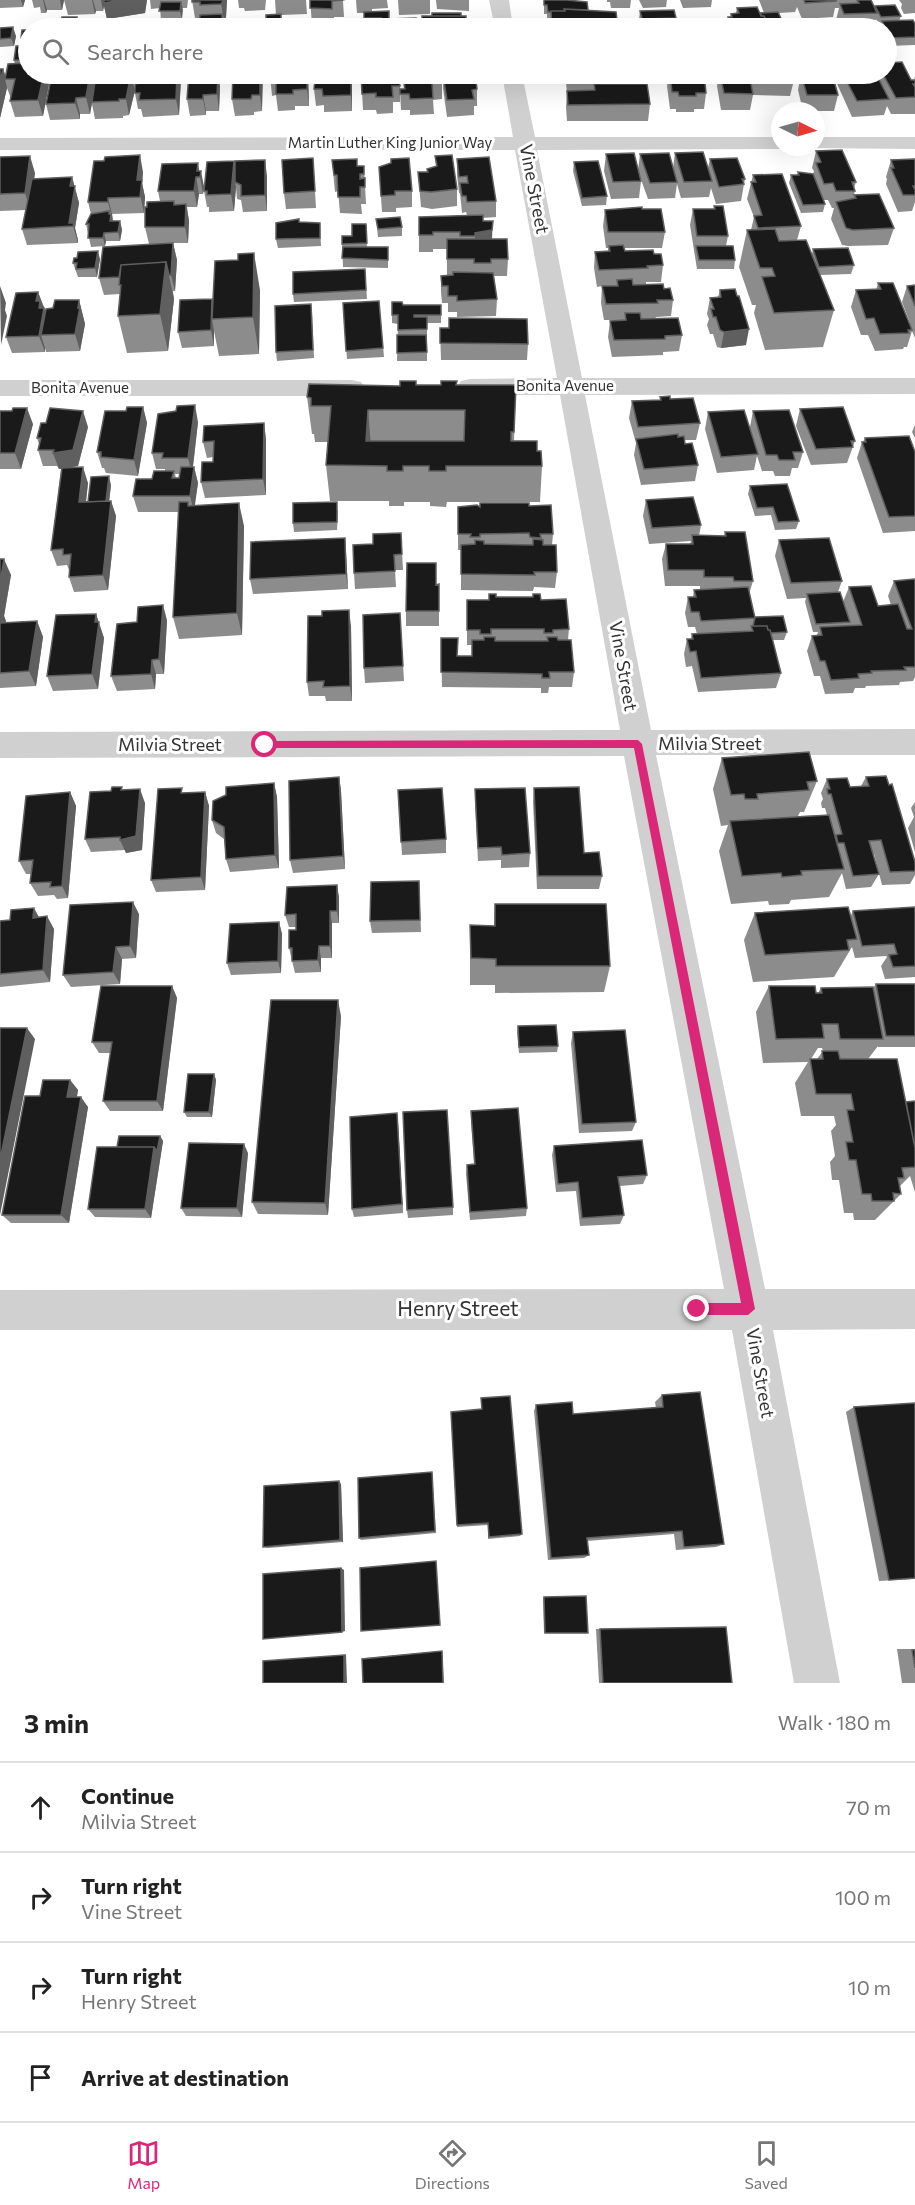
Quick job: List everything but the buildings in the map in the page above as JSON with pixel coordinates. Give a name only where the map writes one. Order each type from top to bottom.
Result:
[{"type":"street","points":[[499,0],[502,18]]},
{"type":"street","name":"Vine Street","points":[[514,84],[638,744],[748,1309],[817,1683]]},
{"type":"street","name":"Martin Luther King Junior Way","points":[[0,144],[771,143]]},
{"type":"street","points":[[825,143],[915,143]]},
{"type":"street","name":"Bonita Avenue","points":[[442,387],[915,386]]},
{"type":"street","name":"Bonita Avenue","points":[[0,388],[374,388]]},
{"type":"street","name":"Milvia Street","points":[[0,745],[915,742]]},
{"type":"street","name":"Henry Street","points":[[0,1310],[915,1310]]},
{"type":"route","points":[[265,745],[638,744],[748,1309],[697,1309]]}]
